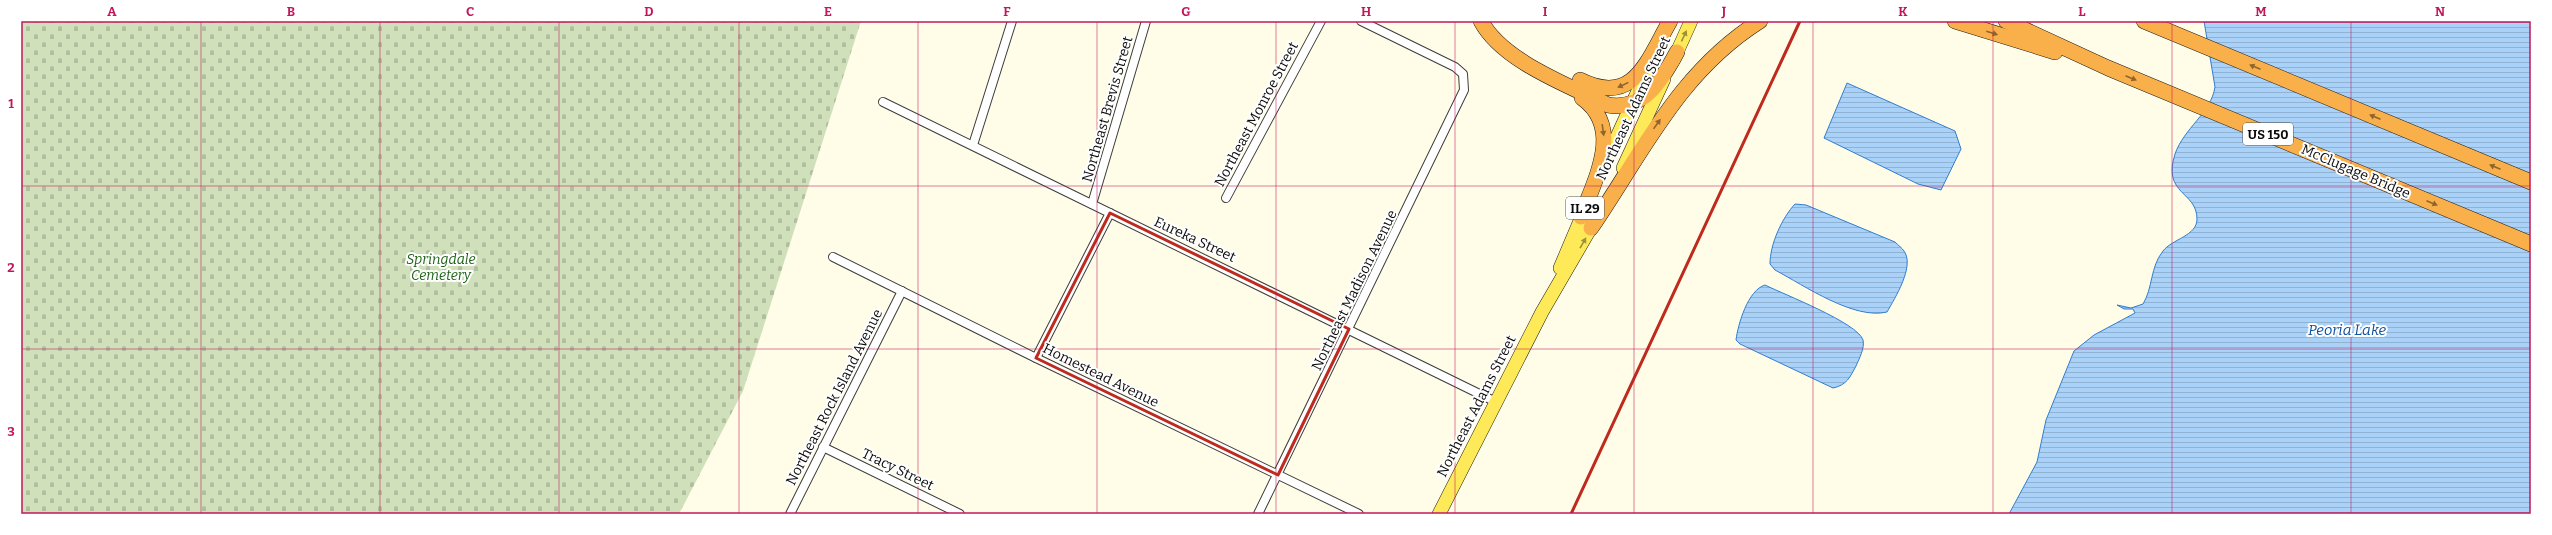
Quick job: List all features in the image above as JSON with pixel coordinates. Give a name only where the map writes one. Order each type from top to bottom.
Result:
[{"type":"highway","points":[[1481,21],[1500,45],[1582,97],[1594,106],[1600,116],[1604,129],[1603,153],[1586,223]]},
{"type":"highway","points":[[1492,21],[1510,41],[1520,48],[1597,88],[1610,90],[1624,86],[1632,80],[1648,59],[1670,21]]},
{"type":"highway","points":[[1586,223],[1679,94],[1713,55],[1760,21]]},
{"type":"highway","points":[[1954,21],[2108,68]]},
{"type":"highway","name":"McClugage Bridge","points":[[2006,21],[2108,68],[2531,244]]},
{"type":"highway","points":[[2144,21],[2531,182]]},
{"type":"highway","points":[[1524,61],[1608,105],[1618,106],[1631,105],[1660,82],[1677,52]]},
{"type":"main road","name":"Northeast Adams Street","points":[[1439,514],[1586,223],[1631,105],[1670,21]]},
{"type":"main road","name":"Northeast Adams Street","points":[[1586,223],[1623,168],[1691,21]]},
{"type":"street","points":[[973,145],[1012,21]]},
{"type":"street","name":"Northeast Brevis Street","points":[[1092,204],[1146,21]]},
{"type":"street","name":"Northeast Monroe Street","points":[[1226,198],[1321,21]]},
{"type":"street","name":"Northeast Madison Avenue","points":[[1258,514],[1464,90],[1463,74],[1455,67],[1361,21]]},
{"type":"street","name":"Eureka Street","points":[[883,102],[1496,402]]},
{"type":"street","points":[[1036,358],[1110,213]]},
{"type":"street","name":"Homestead Avenue","points":[[833,257],[1036,358],[1359,514]]},
{"type":"street","name":"Northeast Rock Island Avenue","points":[[790,514],[902,292]]},
{"type":"street","name":"Tracy Street","points":[[823,447],[960,514]]},
{"type":"highlighted area","points":[[1110,213],[1349,329],[1278,475],[1036,358]]},
{"type":"green space","name":"Springdale Cemetery","points":[[21,21],[861,21],[743,391],[679,514],[21,514]]},
{"type":"water","name":"Peoria Lake","points":[[2204,21],[2531,21],[2531,514],[2009,514],[2037,462],[2046,420],[2074,351],[2094,335],[2135,313],[2133,309],[2124,309],[2117,305],[2131,308],[2143,304],[2149,291],[2156,264],[2163,251],[2172,243],[2189,233],[2196,225],[2196,210],[2192,203],[2176,185],[2173,178],[2172,167],[2179,145],[2184,136],[2208,105],[2213,96],[2215,87]]},
{"type":"water","points":[[1847,83],[1955,131],[1961,149],[1941,190],[1918,184],[1824,138]]},
{"type":"water","points":[[1795,204],[1806,205],[1895,242],[1903,250],[1907,257],[1906,273],[1899,291],[1887,312],[1874,313],[1860,311],[1845,306],[1830,300],[1775,270],[1770,264],[1774,240],[1781,224]]},
{"type":"water","points":[[1765,285],[1835,318],[1858,333],[1863,340],[1862,350],[1854,370],[1845,383],[1833,388],[1740,344],[1736,340],[1739,325],[1749,300],[1759,288]]},
{"type":"railway","points":[[1571,514],[1800,21]]}]
